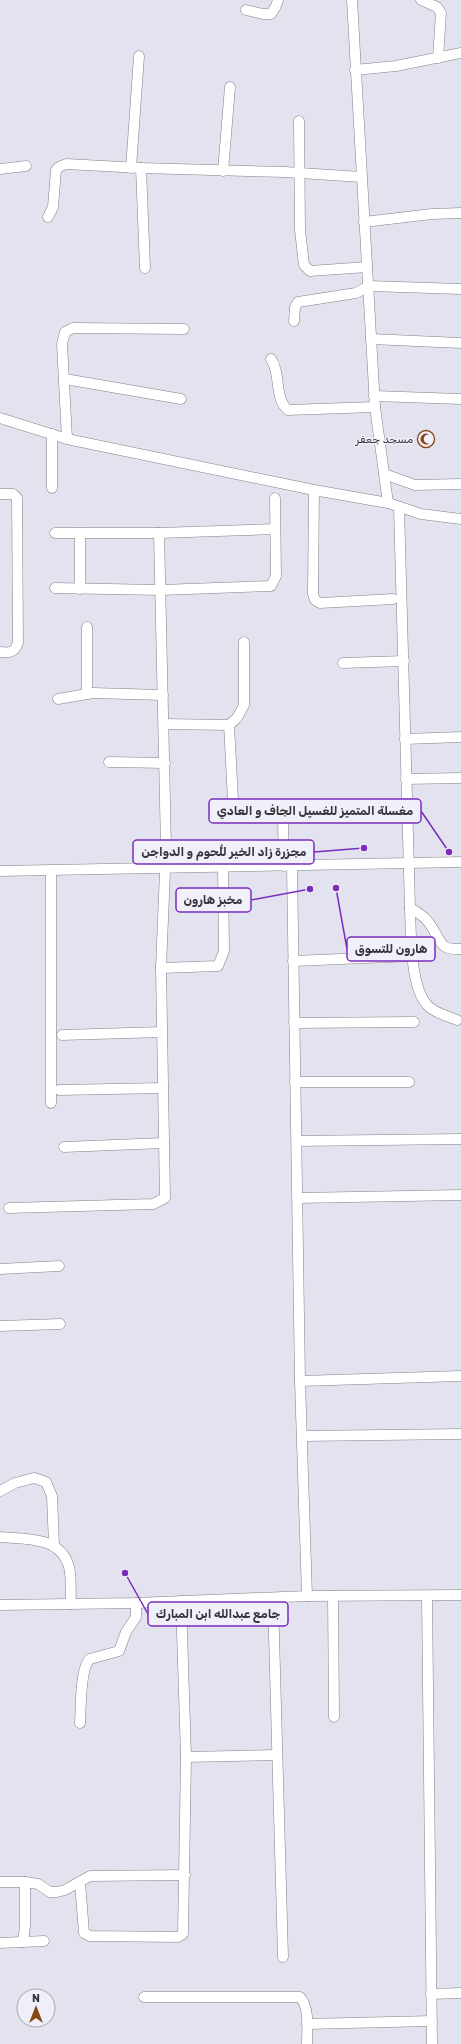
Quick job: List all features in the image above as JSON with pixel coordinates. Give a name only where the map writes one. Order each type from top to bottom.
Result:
[{"type":"street","points":[[246,10],[270,14],[276,6],[278,0]]},
{"type":"street","points":[[352,0],[360,177],[369,286],[374,407],[388,503]]},
{"type":"street","points":[[421,0],[438,7],[441,13],[438,58]]},
{"type":"street","points":[[355,70],[396,66],[457,55],[461,64]]},
{"type":"street","points":[[139,56],[136,168],[145,268]]},
{"type":"street","points":[[223,171],[230,87]]},
{"type":"street","points":[[299,121],[300,230],[306,268],[310,271],[367,267]]},
{"type":"street","points":[[48,217],[53,207],[56,175],[59,167],[66,164],[136,168],[299,173],[360,177]]},
{"type":"street","points":[[0,169],[26,166]]},
{"type":"street","points":[[364,222],[432,214],[461,213]]},
{"type":"street","points":[[294,321],[295,307],[298,302],[356,293],[369,286],[461,289]]},
{"type":"street","points":[[67,439],[62,344],[63,335],[68,329],[184,329]]},
{"type":"street","points":[[371,339],[461,342]]},
{"type":"street","points":[[271,359],[274,365],[283,402],[288,410],[374,407]]},
{"type":"street","points":[[65,379],[181,399]]},
{"type":"street","points":[[374,396],[461,399]]},
{"type":"street","points":[[0,418],[67,439],[314,490],[388,503],[421,514],[461,519]]},
{"type":"street","points":[[52,434],[52,488]]},
{"type":"street","points":[[384,474],[415,484],[461,484]]},
{"type":"street","points":[[314,490],[313,594],[315,600],[320,603],[393,599]]},
{"type":"street","points":[[0,494],[13,494],[17,498],[18,643],[16,649],[10,653],[0,652]]},
{"type":"street","points":[[55,588],[161,590],[271,586],[276,576],[275,498]]},
{"type":"street","points":[[399,507],[408,863],[413,956],[418,987],[428,1006],[435,1011],[457,1020]]},
{"type":"street","points":[[54,532],[159,533],[275,529]]},
{"type":"street","points":[[80,533],[80,589]]},
{"type":"street","points":[[9,1208],[153,1204],[165,1198],[161,968],[166,846],[159,533]]},
{"type":"street","points":[[87,627],[87,694]]},
{"type":"street","points":[[164,724],[229,725],[237,718],[244,705],[244,642]]},
{"type":"street","points":[[343,663],[404,661]]},
{"type":"street","points":[[58,699],[87,694],[163,695]]},
{"type":"street","points":[[229,725],[232,800]]},
{"type":"street","points":[[405,739],[461,737]]},
{"type":"street","points":[[109,762],[165,762]]},
{"type":"street","points":[[406,778],[461,778]]},
{"type":"street","points":[[283,818],[288,866],[293,961],[300,1381],[307,1596]]},
{"type":"street","points":[[0,871],[461,862]]},
{"type":"street","points":[[161,968],[218,966],[222,960],[224,951],[223,867]]},
{"type":"street","points":[[51,871],[51,1103]]},
{"type":"street","points":[[410,908],[425,918],[443,946],[453,950],[461,949]]},
{"type":"street","points":[[293,961],[413,956]]},
{"type":"street","points":[[294,1023],[414,1022]]},
{"type":"street","points":[[62,1035],[162,1032]]},
{"type":"street","points":[[296,1082],[409,1082]]},
{"type":"street","points":[[59,1090],[163,1088]]},
{"type":"street","points":[[297,1141],[461,1139]]},
{"type":"street","points":[[64,1147],[164,1143]]},
{"type":"street","points":[[298,1198],[461,1195]]},
{"type":"street","points":[[0,1269],[59,1266]]},
{"type":"street","points":[[0,1326],[60,1324]]},
{"type":"street","points":[[300,1381],[461,1376]]},
{"type":"street","points":[[302,1436],[461,1434]]},
{"type":"street","points":[[0,1491],[34,1478],[46,1482],[52,1496],[54,1545]]},
{"type":"street","points":[[0,1537],[35,1540],[54,1545],[62,1553],[69,1567],[71,1604]]},
{"type":"street","points":[[0,1605],[273,1599],[307,1596],[461,1595]]},
{"type":"street","points":[[333,1596],[334,1717]]},
{"type":"street","points":[[427,1596],[432,2044]]},
{"type":"street","points":[[273,1599],[283,1957]]},
{"type":"street","points":[[80,1882],[84,1933],[90,1936],[178,1937],[183,1934],[186,1757],[181,1601]]},
{"type":"street","points":[[80,1723],[86,1662],[90,1659],[119,1651],[126,1632],[136,1617],[136,1603]]},
{"type":"street","points":[[186,1757],[277,1755]]},
{"type":"street","points":[[0,1882],[25,1882],[38,1884],[50,1892],[57,1892],[90,1876],[185,1875]]},
{"type":"street","points":[[22,1942],[25,1926],[25,1882]]},
{"type":"street","points":[[0,1943],[44,1941]]},
{"type":"street","points":[[431,1994],[461,1993]]},
{"type":"street","points":[[144,1997],[300,1997],[305,2002],[307,2044]]},
{"type":"street","points":[[307,2024],[432,2021]]},
{"type":"place","name":"مسجد جعفر","points":[[426,439]]},
{"type":"place","name":"مجزرة زاد الخير للُّحوم و الدواجن","points":[[364,848]]},
{"type":"place","name":"مغسلة المتميز للغسيل الجاف و العادي","points":[[449,852]]},
{"type":"place","name":"هارون للتسوق","points":[[336,888]]},
{"type":"place","name":"مخبز هارون","points":[[310,889]]},
{"type":"place","name":"جامع عبدالله ابن المبارك","points":[[125,1573]]}]
